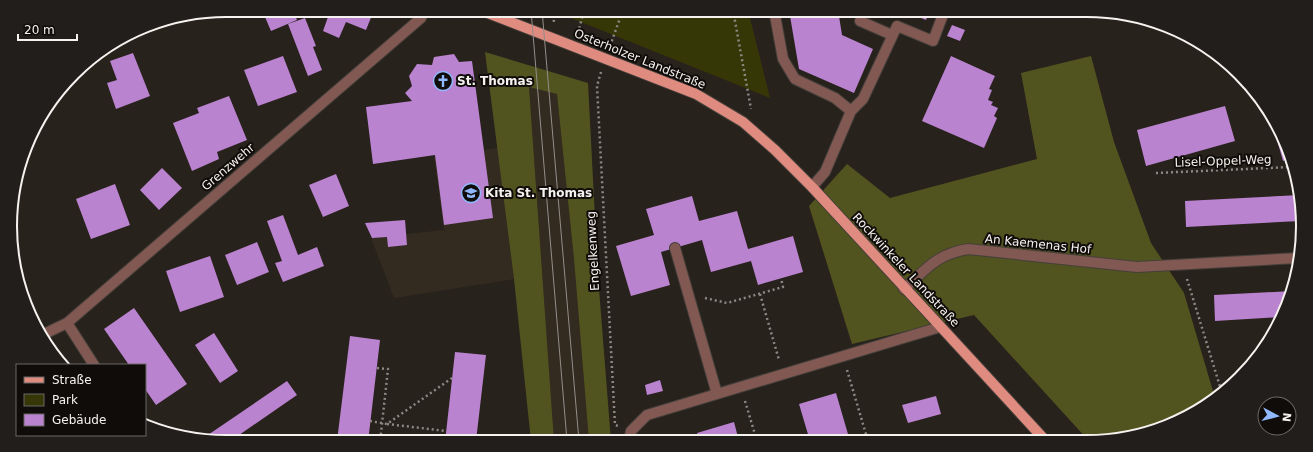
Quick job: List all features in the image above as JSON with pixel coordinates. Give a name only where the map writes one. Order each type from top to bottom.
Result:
[{"type":"main road","name":"Osterholzer Landstraße","points":[[498,17],[696,94],[743,122]]},
{"type":"main road","name":"Rockwinkeler Landstraße","points":[[743,122],[775,150],[812,187],[904,289],[1040,435]]},
{"type":"street","name":"Grenzwehr","points":[[47,333],[67,323],[421,17]]},
{"type":"street","points":[[775,17],[783,59],[795,79],[835,98],[851,111]]},
{"type":"street","points":[[812,187],[825,172],[851,111],[863,99],[897,26],[932,41],[942,17]]},
{"type":"street","points":[[860,21],[892,36]]},
{"type":"street","points":[[675,248],[716,394]]},
{"type":"street","name":"An Kaemenas Hof","points":[[904,289],[938,258],[952,251],[968,249],[1137,267],[1293,258]]},
{"type":"street","points":[[67,323],[93,364]]},
{"type":"street","points":[[630,435],[631,431],[646,415],[940,327]]},
{"type":"path","points":[[575,47],[582,17]]},
{"type":"path","points":[[605,59],[620,17]]},
{"type":"path","points":[[734,17],[752,108],[743,122]]},
{"type":"path","name":"Engelkenweg","points":[[605,59],[597,86],[615,425],[631,431]]},
{"type":"path","name":"Lisel-Oppel-Weg","points":[[1156,173],[1288,167]]},
{"type":"path","points":[[1183,265],[1220,387]]},
{"type":"path","points":[[687,293],[727,303],[783,287],[780,278]]},
{"type":"path","points":[[760,294],[783,374]]},
{"type":"path","points":[[843,356],[866,435]]},
{"type":"path","points":[[377,368],[388,369],[381,435]]},
{"type":"path","points":[[387,424],[452,378]]},
{"type":"path","points":[[741,387],[755,435]]},
{"type":"path","points":[[370,421],[446,431]]},
{"type":"shaded area","points":[[485,52],[588,83],[598,276],[611,435],[589,435],[574,259],[557,94],[529,87],[554,435],[530,435],[514,279]]},
{"type":"shaded area","points":[[1091,56],[1114,142],[1151,243],[1184,293],[1213,392],[1192,407],[1167,419],[1128,431],[1101,435],[1083,435],[974,315],[852,344],[809,206],[847,164],[890,198],[1037,159],[1021,73]]},
{"type":"shaded area","points":[[529,87],[557,94],[574,259],[589,435],[554,435]]},
{"type":"shaded area","name":"Kita St. Thomas","points":[[498,148],[514,279],[394,298],[371,238],[444,230],[434,156]]},
{"type":"green space","points":[[568,17],[750,17],[770,98]]},
{"type":"building","points":[[265,17],[296,17],[297,20],[271,31]]},
{"type":"building","points":[[328,17],[371,17],[366,30],[346,22],[339,38],[323,31]]},
{"type":"building","points":[[790,17],[839,17],[842,35],[873,49],[854,93],[799,69]]},
{"type":"building","points":[[919,17],[927,17],[926,20]]},
{"type":"building","points":[[305,18],[316,46],[313,47],[322,70],[308,76],[288,24]]},
{"type":"building","points":[[952,25],[965,30],[960,41],[947,36]]},
{"type":"building","points":[[133,53],[150,96],[116,109],[107,83],[117,80],[110,61]]},
{"type":"building","points":[[454,54],[459,62],[472,61],[493,218],[444,225],[435,155],[373,164],[366,107],[412,101],[405,93],[412,86],[409,76],[417,64],[432,65],[434,57]]},
{"type":"building","points":[[283,56],[297,92],[258,106],[244,70]]},
{"type":"building","points":[[951,56],[995,76],[989,89],[992,90],[988,100],[993,102],[991,105],[998,108],[994,116],[997,118],[984,148],[922,121]]},
{"type":"building","points":[[229,96],[247,140],[217,152],[219,159],[192,171],[173,123],[199,113],[197,108]]},
{"type":"building","points":[[1225,106],[1235,141],[1146,166],[1137,130]]},
{"type":"building","points":[[1277,140],[1285,160],[1283,161]]},
{"type":"building","points":[[162,168],[182,188],[159,210],[140,190]]},
{"type":"building","points":[[336,174],[349,206],[323,217],[309,185]]},
{"type":"building","points":[[115,184],[130,225],[91,239],[76,199]]},
{"type":"building","points":[[1293,195],[1296,221],[1186,227],[1185,201]]},
{"type":"building","points":[[692,196],[699,221],[737,211],[748,249],[793,236],[803,272],[758,285],[751,261],[711,272],[702,240],[661,252],[670,285],[631,296],[616,246],[654,235],[646,209]]},
{"type":"building","points":[[283,215],[298,255],[317,247],[324,266],[283,282],[275,263],[282,261],[267,221]]},
{"type":"building","points":[[405,220],[407,245],[388,247],[387,237],[372,238],[365,223]]},
{"type":"building","points":[[257,242],[269,272],[237,285],[225,255]]},
{"type":"building","points":[[210,256],[224,297],[180,312],[166,271]]},
{"type":"building","points":[[1286,291],[1274,317],[1215,321],[1214,295]]},
{"type":"building","points":[[134,308],[187,384],[156,405],[146,390],[146,364],[128,364],[104,329]]},
{"type":"building","points":[[214,333],[238,371],[220,383],[195,345]]},
{"type":"building","points":[[350,336],[380,340],[369,435],[338,435]]},
{"type":"building","points":[[455,352],[486,355],[477,435],[446,435]]},
{"type":"building","points":[[660,380],[663,391],[647,395],[645,385]]},
{"type":"building","points":[[287,381],[297,395],[239,435],[209,434]]},
{"type":"building","points":[[836,393],[848,435],[808,435],[799,404]]},
{"type":"building","points":[[936,396],[941,414],[908,423],[902,405]]},
{"type":"building","points":[[734,422],[737,435],[698,435],[697,433]]},
{"type":"tram line","points":[[532,17],[566,435]]},
{"type":"tram line","points":[[543,17],[578,435]]},
{"type":"place","name":"St. Thomas","points":[[443,81]]},
{"type":"place","name":"Kita St. Thomas","points":[[471,193]]}]
